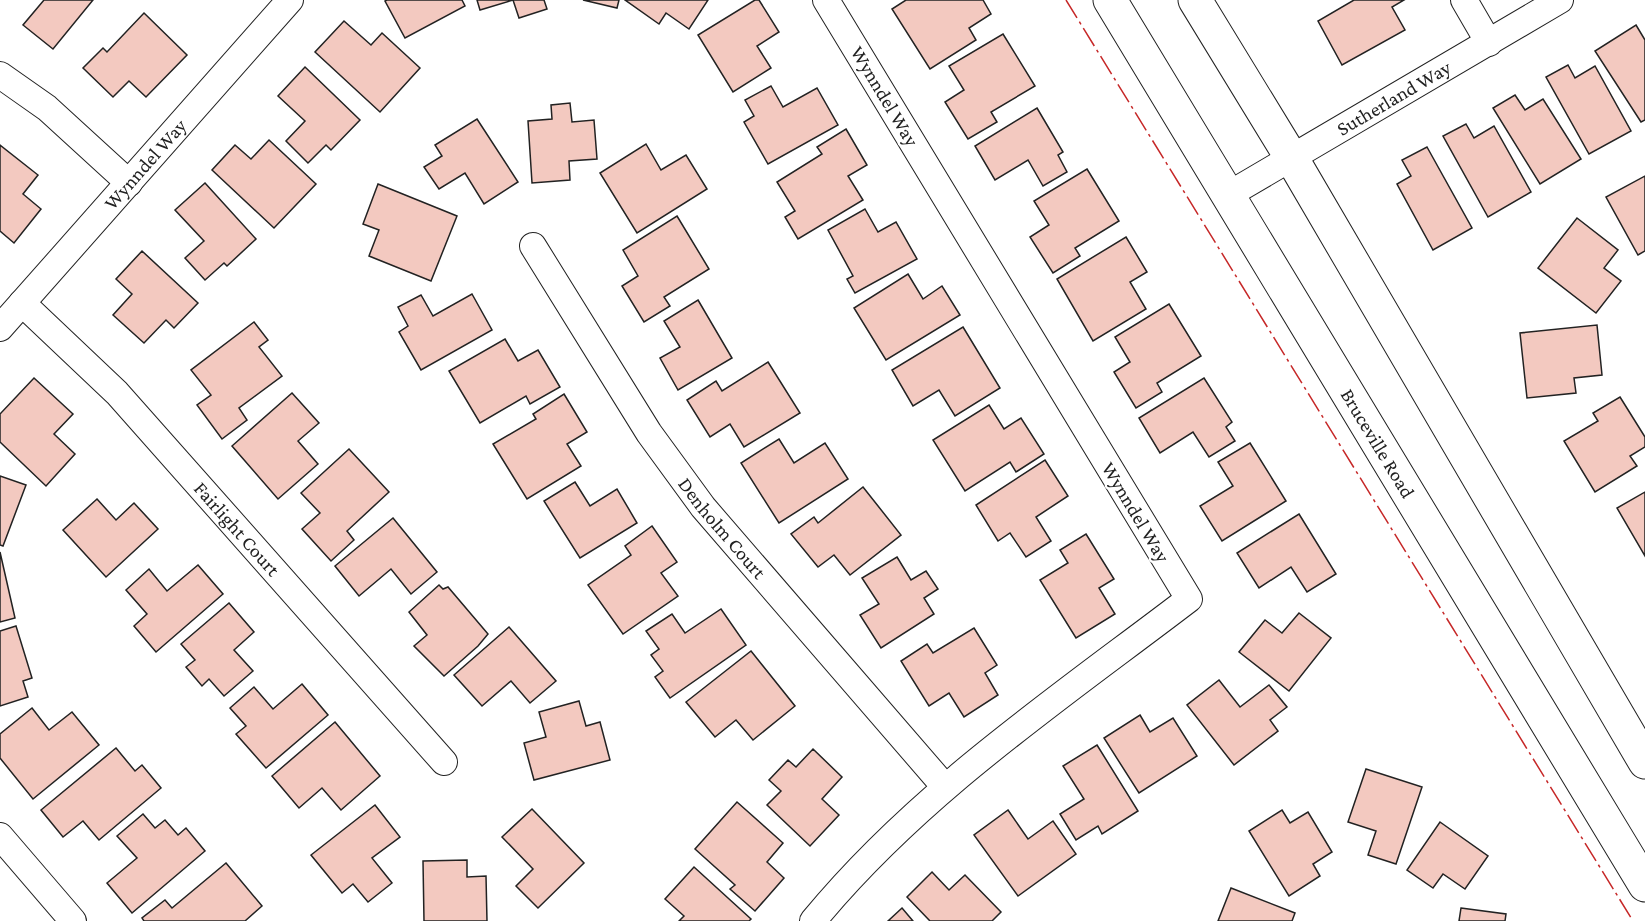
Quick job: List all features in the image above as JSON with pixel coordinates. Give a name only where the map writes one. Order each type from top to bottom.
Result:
[{"type":"main road","name":"Bruceville Road","points":[[1110,0],[1645,885]]},
{"type":"main road","points":[[1195,0],[1290,157],[1645,762]]},
{"type":"street","name":"Wynndel Way","points":[[0,328],[290,0]]},
{"type":"street","name":"Wynndel Way","points":[[813,921],[889,838],[945,787],[1189,599],[826,0]]},
{"type":"street","points":[[1464,0],[1489,43]]},
{"type":"street","name":"Sutherland Way","points":[[1228,195],[1560,0]]},
{"type":"street","points":[[0,75],[47,108],[129,183]]},
{"type":"street","name":"Denholm Court","points":[[533,246],[649,433],[704,507],[945,787]]},
{"type":"street","name":"Fairlight Court","points":[[22,303],[117,393],[444,762]]},
{"type":"street","points":[[0,836],[73,921]]},
{"type":"building","points":[[44,0],[93,0],[53,49],[23,25]]},
{"type":"building","points":[[462,0],[465,6],[405,38],[385,1]]},
{"type":"building","points":[[477,0],[513,0],[480,10]]},
{"type":"building","points":[[513,0],[544,0],[547,9],[519,18]]},
{"type":"building","points":[[583,0],[619,0],[617,8]]},
{"type":"building","points":[[625,0],[708,0],[689,29],[666,13],[659,24]]},
{"type":"building","points":[[755,0],[759,0],[779,32],[757,46],[771,68],[733,92],[698,35]]},
{"type":"building","points":[[906,0],[983,0],[991,14],[969,28],[976,40],[930,69],[892,9]]},
{"type":"building","points":[[1354,0],[1404,0],[1392,7],[1405,30],[1342,65],[1318,21]]},
{"type":"building","points":[[144,13],[187,55],[146,97],[129,81],[113,97],[83,68],[103,48],[107,52]]},
{"type":"building","points":[[344,21],[371,45],[382,33],[420,68],[380,112],[315,52]]},
{"type":"building","points":[[1636,25],[1645,40],[1645,120],[1641,122],[1595,51]]},
{"type":"building","points":[[1003,34],[1035,86],[991,112],[997,122],[968,139],[945,102],[964,90],[949,66]]},
{"type":"building","points":[[1568,65],[1575,78],[1595,66],[1631,131],[1589,154],[1546,77]]},
{"type":"building","points":[[305,67],[360,120],[331,150],[326,145],[308,163],[286,141],[305,121],[278,96]]},
{"type":"building","points":[[771,86],[783,107],[817,88],[838,125],[768,164],[744,122],[754,116],[745,100]]},
{"type":"building","points":[[1515,95],[1525,110],[1543,99],[1581,159],[1540,184],[1493,108]]},
{"type":"building","points":[[570,103],[572,122],[594,120],[597,159],[569,161],[570,180],[532,183],[528,121],[552,119],[551,105]]},
{"type":"building","points":[[1037,108],[1063,152],[1058,155],[1067,172],[1043,186],[1028,160],[995,180],[975,146]]},
{"type":"building","points":[[477,119],[518,182],[484,204],[465,173],[439,189],[424,167],[442,156],[435,145]]},
{"type":"building","points":[[1466,124],[1474,138],[1494,126],[1531,192],[1488,217],[1443,136]]},
{"type":"building","points":[[846,129],[867,165],[848,176],[863,200],[798,239],[785,217],[795,211],[777,182],[822,154],[817,147]]},
{"type":"building","points":[[269,140],[316,184],[274,228],[212,170],[235,145],[251,159]]},
{"type":"building","points":[[646,144],[661,170],[686,155],[707,189],[637,233],[600,173]]},
{"type":"building","points":[[0,145],[38,175],[23,194],[41,209],[14,243],[0,231]]},
{"type":"building","points":[[1427,147],[1472,228],[1433,250],[1397,184],[1411,176],[1402,160]]},
{"type":"building","points":[[1087,169],[1119,221],[1075,248],[1080,256],[1053,273],[1030,237],[1049,225],[1034,201]]},
{"type":"building","points":[[1645,176],[1645,251],[1638,255],[1606,197]]},
{"type":"building","points":[[205,183],[256,239],[227,266],[224,263],[205,280],[185,258],[204,241],[175,210]]},
{"type":"building","points":[[378,184],[457,216],[431,281],[369,256],[379,230],[363,224]]},
{"type":"building","points":[[865,209],[878,232],[896,222],[917,259],[855,293],[847,279],[853,276],[828,230]]},
{"type":"building","points":[[677,216],[709,269],[664,297],[670,306],[644,322],[622,286],[638,276],[623,250]]},
{"type":"building","points":[[1577,218],[1618,250],[1604,268],[1621,281],[1596,313],[1538,268]]},
{"type":"building","points":[[1126,237],[1147,272],[1130,282],[1146,309],[1093,341],[1057,279]]},
{"type":"building","points":[[142,251],[198,303],[174,328],[166,320],[144,343],[113,315],[132,294],[116,279]]},
{"type":"building","points":[[908,274],[923,299],[942,286],[960,315],[886,360],[854,308]]},
{"type":"building","points":[[472,294],[492,330],[421,370],[399,332],[408,326],[398,307],[421,295],[433,316]]},
{"type":"building","points":[[698,300],[732,358],[678,390],[660,358],[680,347],[664,321]]},
{"type":"building","points":[[1169,304],[1201,356],[1157,383],[1162,392],[1136,408],[1114,372],[1130,362],[1115,337]]},
{"type":"building","points":[[254,322],[268,340],[259,347],[282,376],[239,408],[247,420],[222,439],[197,405],[211,395],[191,370]]},
{"type":"building","points":[[1597,325],[1602,375],[1574,378],[1576,393],[1527,398],[1520,333]]},
{"type":"building","points":[[963,327],[1000,388],[955,416],[939,390],[913,406],[892,370]]},
{"type":"building","points":[[505,339],[518,361],[538,350],[560,387],[530,404],[526,396],[480,423],[449,371]]},
{"type":"building","points":[[768,362],[800,413],[744,447],[730,424],[710,437],[687,400],[716,381],[722,391]]},
{"type":"building","points":[[34,378],[73,414],[54,434],[75,454],[46,486],[0,442],[0,414]]},
{"type":"building","points":[[1204,378],[1232,422],[1226,427],[1235,441],[1209,457],[1193,432],[1160,453],[1139,418]]},
{"type":"building","points":[[292,393],[319,423],[298,441],[318,464],[278,499],[232,446]]},
{"type":"building","points":[[564,394],[587,432],[567,444],[581,466],[527,499],[493,444],[536,419],[533,414]]},
{"type":"building","points":[[1620,397],[1645,437],[1645,447],[1630,456],[1637,466],[1595,492],[1564,441],[1598,421],[1593,413]]},
{"type":"building","points":[[989,405],[1004,429],[1021,418],[1044,454],[1016,472],[1010,462],[965,491],[933,440]]},
{"type":"building","points":[[779,439],[794,463],[825,443],[848,479],[779,523],[741,463]]},
{"type":"building","points":[[1250,443],[1286,501],[1222,541],[1200,506],[1233,486],[1218,462]]},
{"type":"building","points":[[349,449],[389,492],[347,531],[354,540],[331,561],[302,529],[320,513],[301,493]]},
{"type":"building","points":[[1045,460],[1068,496],[1036,517],[1051,541],[1026,557],[1010,533],[998,541],[976,505]]},
{"type":"building","points":[[0,476],[26,485],[3,546],[0,545]]},
{"type":"building","points":[[575,482],[590,506],[617,489],[637,523],[580,558],[544,501]]},
{"type":"building","points":[[863,487],[901,535],[850,575],[834,555],[818,567],[791,534],[814,517],[818,523]]},
{"type":"building","points":[[1645,492],[1645,556],[1617,508]]},
{"type":"building","points":[[97,499],[116,520],[134,503],[158,529],[106,577],[63,530]]},
{"type":"building","points":[[1299,514],[1336,574],[1307,592],[1291,567],[1259,588],[1237,553]]},
{"type":"building","points":[[393,518],[437,572],[411,594],[391,569],[359,596],[335,566]]},
{"type":"building","points":[[652,526],[677,562],[661,573],[678,596],[623,634],[588,585],[631,555],[625,546]]},
{"type":"building","points":[[1086,534],[1114,579],[1099,588],[1115,614],[1076,638],[1040,580],[1068,563],[1060,550]]},
{"type":"building","points":[[0,552],[15,618],[0,622]]},
{"type":"building","points":[[897,557],[911,580],[926,571],[938,589],[924,598],[934,614],[881,648],[860,615],[879,604],[862,578]]},
{"type":"building","points":[[198,565],[223,594],[156,652],[134,626],[147,614],[126,590],[149,569],[167,591]]},
{"type":"building","points":[[439,585],[443,589],[448,587],[488,634],[444,676],[414,646],[427,635],[409,612]]},
{"type":"building","points":[[229,603],[254,632],[234,650],[253,671],[224,696],[209,679],[202,686],[186,667],[195,660],[181,644]]},
{"type":"building","points":[[721,609],[746,645],[670,698],[655,677],[663,671],[651,655],[659,649],[646,631],[672,614],[685,633]]},
{"type":"building","points":[[1299,613],[1331,638],[1289,691],[1239,652],[1265,620],[1282,633]]},
{"type":"building","points":[[16,626],[32,678],[23,681],[28,697],[0,706],[0,631]]},
{"type":"building","points":[[509,627],[556,681],[530,703],[511,681],[482,706],[454,675]]},
{"type":"building","points":[[974,628],[997,665],[985,673],[998,695],[964,717],[949,693],[929,706],[901,661],[927,644],[933,653]]},
{"type":"building","points":[[751,651],[795,706],[753,740],[736,720],[715,737],[686,702]]},
{"type":"building","points":[[1219,680],[1240,707],[1269,685],[1287,707],[1270,720],[1278,731],[1234,765],[1187,705]]},
{"type":"building","points":[[302,684],[328,715],[266,768],[236,734],[246,726],[230,708],[254,687],[273,709]]},
{"type":"building","points":[[579,701],[586,726],[600,722],[610,760],[534,780],[524,743],[546,737],[539,712]]},
{"type":"building","points":[[32,708],[49,730],[72,712],[99,745],[33,799],[0,758],[0,734]]},
{"type":"building","points":[[1140,715],[1150,732],[1173,718],[1197,756],[1139,793],[1104,738]]},
{"type":"building","points":[[335,722],[380,776],[341,810],[322,788],[299,808],[272,776]]},
{"type":"building","points":[[1097,745],[1138,811],[1102,834],[1098,826],[1076,840],[1060,814],[1084,799],[1063,766]]},
{"type":"building","points":[[116,748],[135,771],[142,765],[161,788],[99,840],[83,821],[63,837],[41,810]]},
{"type":"building","points":[[813,749],[842,777],[822,799],[839,815],[810,846],[767,805],[781,791],[769,780],[788,760],[796,767]]},
{"type":"building","points":[[1366,769],[1422,787],[1396,864],[1368,855],[1376,831],[1348,822]]},
{"type":"building","points":[[737,802],[783,843],[767,862],[784,878],[755,911],[730,889],[735,885],[695,849]]},
{"type":"building","points":[[375,805],[400,837],[372,858],[392,883],[368,902],[353,884],[342,893],[311,855]]},
{"type":"building","points":[[532,809],[584,863],[538,908],[516,886],[533,869],[502,837]]},
{"type":"building","points":[[1008,810],[1028,839],[1053,821],[1076,854],[1018,896],[974,835]]},
{"type":"building","points":[[1282,810],[1290,823],[1308,812],[1332,852],[1313,864],[1320,876],[1289,896],[1249,831]]},
{"type":"building","points":[[143,814],[155,828],[165,820],[178,835],[186,828],[205,851],[132,913],[107,883],[137,858],[117,836]]},
{"type":"building","points":[[1440,822],[1488,856],[1465,889],[1443,874],[1433,888],[1407,870]]},
{"type":"building","points":[[467,860],[467,877],[486,876],[487,921],[424,921],[423,861]]},
{"type":"building","points":[[226,863],[262,906],[245,921],[144,921],[142,918],[165,900],[172,908]]},
{"type":"building","points":[[694,867],[751,919],[749,921],[679,921],[684,916],[665,899]]},
{"type":"building","points":[[932,872],[949,890],[965,875],[1001,912],[992,921],[930,921],[907,897]]},
{"type":"building","points":[[1231,888],[1295,913],[1292,921],[1218,921]]},
{"type":"building","points":[[902,908],[913,921],[888,921]]},
{"type":"building","points":[[1461,908],[1506,914],[1505,921],[1459,921]]},
{"type":"power","points":[[1066,0],[1633,921]]}]
